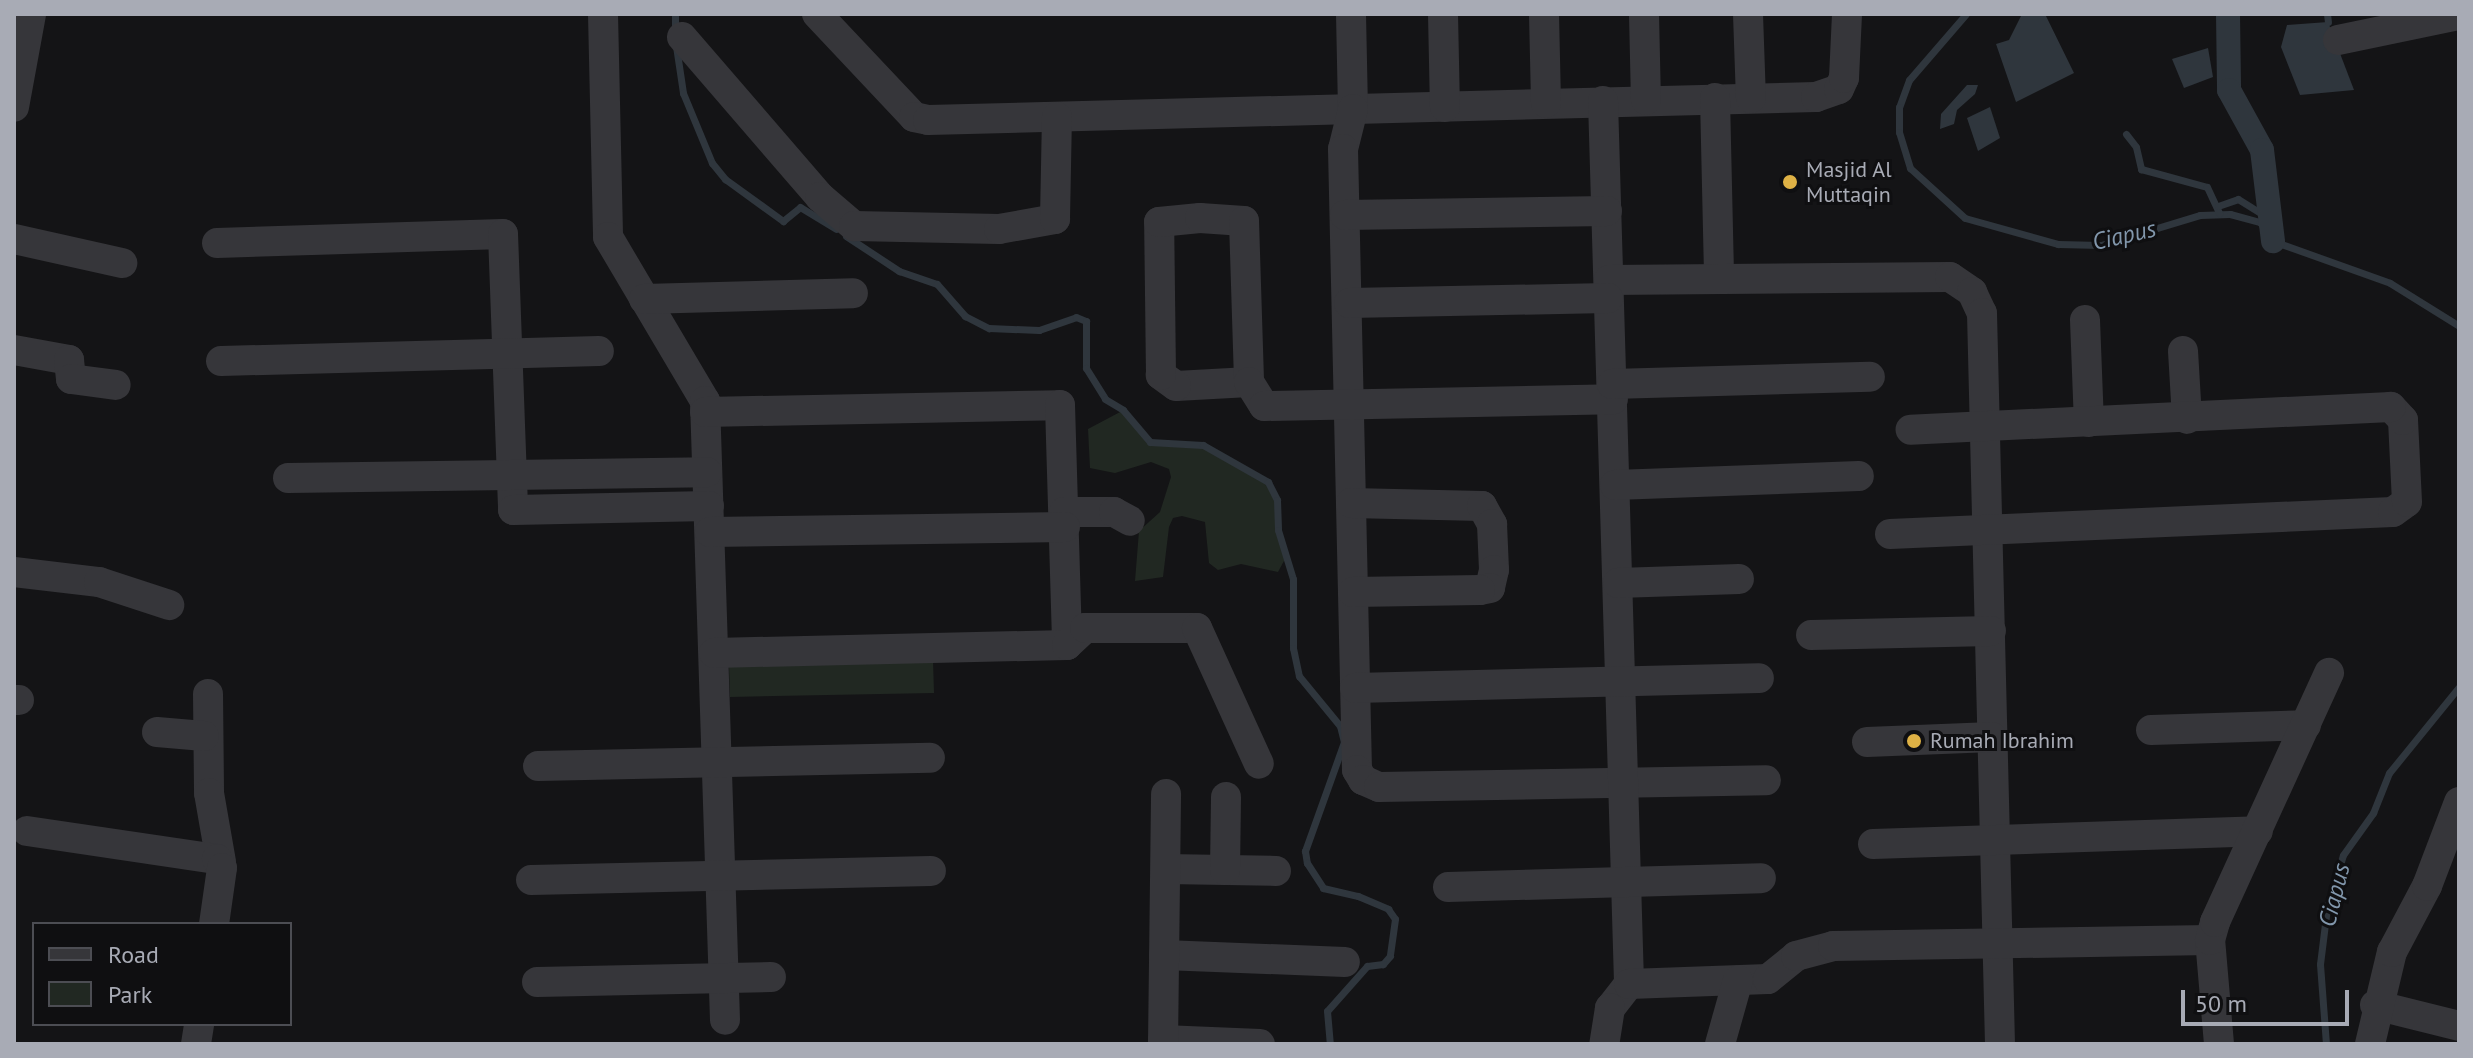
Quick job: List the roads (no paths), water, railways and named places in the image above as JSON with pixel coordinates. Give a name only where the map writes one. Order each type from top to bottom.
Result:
[{"type":"street","points":[[14,107],[31,14]]},
{"type":"street","points":[[603,14],[608,237],[705,401],[725,1020]]},
{"type":"street","points":[[817,14],[914,117],[1057,117],[1816,97],[1839,89],[1847,66],[1847,14]]},
{"type":"street","points":[[1351,14],[1353,109],[1343,149],[1349,303],[1357,770],[1363,780],[1379,787],[1766,780]]},
{"type":"street","points":[[1443,14],[1445,107]]},
{"type":"street","points":[[1544,14],[1546,103]]},
{"type":"street","points":[[1644,14],[1646,100]]},
{"type":"street","points":[[1748,14],[1751,98]]},
{"type":"street","points":[[2338,40],[2412,29],[2459,15]]},
{"type":"street","points":[[682,37],[820,197],[854,226],[1046,225],[1055,219],[1058,209],[1057,117]]},
{"type":"street","points":[[1715,98],[1719,278]]},
{"type":"street","points":[[1603,101],[1629,984],[1610,1008],[1604,1044]]},
{"type":"street","points":[[1345,215],[1607,211]]},
{"type":"street","points":[[1249,382],[1176,386],[1161,375],[1159,222],[1200,218],[1244,221],[1249,382],[1264,406],[1349,406],[1870,377]]},
{"type":"street","points":[[217,243],[503,234],[513,510],[639,509],[709,519],[1064,520],[1114,512],[1130,521]]},
{"type":"street","points":[[14,239],[122,263]]},
{"type":"street","points":[[1349,303],[1609,289],[1719,278],[1950,277],[1972,292],[1982,313],[2000,1044]]},
{"type":"street","points":[[644,299],[853,293]]},
{"type":"street","points":[[2085,320],[2089,422]]},
{"type":"street","points":[[14,350],[69,360],[71,379],[116,385]]},
{"type":"street","points":[[221,361],[599,351]]},
{"type":"street","points":[[2183,351],[2187,419]]},
{"type":"street","points":[[705,412],[1060,405],[1064,520],[1073,628]]},
{"type":"street","points":[[1890,534],[1988,533],[2393,512],[2407,502],[2403,420],[2395,408],[1911,430]]},
{"type":"street","points":[[288,478],[707,472]]},
{"type":"street","points":[[639,473],[639,509]]},
{"type":"street","points":[[1615,485],[1859,476]]},
{"type":"street","points":[[1351,503],[1482,506],[1492,524],[1494,570],[1490,588],[1480,590],[1353,592]]},
{"type":"street","points":[[14,572],[99,582],[169,605]]},
{"type":"street","points":[[1618,583],[1739,579]]},
{"type":"street","points":[[714,653],[1073,628],[1197,628],[1259,764]]},
{"type":"street","points":[[1811,635],[1991,631]]},
{"type":"street","points":[[2219,1044],[2210,940],[2329,673]]},
{"type":"street","points":[[1355,688],[1759,678]]},
{"type":"street","points":[[208,694],[204,736],[221,862],[214,922]]},
{"type":"street","points":[[2151,730],[2306,725]]},
{"type":"street","points":[[157,732],[204,736]]},
{"type":"street","points":[[1867,742],[1992,737]]},
{"type":"street","points":[[538,766],[930,758]]},
{"type":"street","points":[[1166,794],[1163,1042],[1260,1044]]},
{"type":"street","points":[[1225,870],[1226,797]]},
{"type":"street","points":[[2370,1044],[2375,1005],[2392,952],[2427,886],[2459,802]]},
{"type":"street","points":[[27,831],[221,862]]},
{"type":"street","points":[[1873,844],[2258,831]]},
{"type":"street","points":[[1166,869],[1276,871]]},
{"type":"street","points":[[531,880],[931,871]]},
{"type":"street","points":[[1448,887],[1761,878]]},
{"type":"street","points":[[1629,984],[1768,979],[1796,956],[1833,946],[1999,946],[2210,940]]},
{"type":"street","points":[[1164,955],[1345,962]]},
{"type":"street","points":[[537,982],[771,977]]},
{"type":"street","points":[[1720,1044],[1738,980]]},
{"type":"street","points":[[2375,1005],[2459,1026]]},
{"type":"waterway","points":[[675,14],[675,34]]},
{"type":"waterway","name":"Ciapus","points":[[1966,14],[1909,80],[1899,107],[1899,132],[1910,168],[1965,218],[2058,244],[2101,245],[2200,215],[2230,214],[2260,222],[2273,241],[2390,283],[2459,326]]},
{"type":"waterway","points":[[2228,14],[2229,90],[2262,150],[2273,241]]},
{"type":"waterway","points":[[2327,14],[2328,22]]},
{"type":"waterway","points":[[676,46],[683,93],[712,163],[725,179],[783,221],[800,207],[836,229]]},
{"type":"waterway","points":[[2126,134],[2136,147],[2141,169],[2207,187],[2219,213]]},
{"type":"waterway","points":[[2218,206],[2238,199],[2270,219]]},
{"type":"waterway","points":[[846,236],[899,271],[937,284],[965,316],[989,328],[1039,330],[1076,317],[1086,321],[1086,368],[1105,399],[1123,410],[1150,442],[1203,445],[1268,482],[1277,500],[1278,530],[1293,579],[1293,648],[1299,676],[1340,726],[1344,742],[1305,851],[1307,863],[1323,888],[1358,896],[1388,909],[1395,919],[1390,956],[1383,964],[1367,966],[1327,1011],[1330,1044]]},
{"type":"waterway","name":"Ciapus","points":[[2326,1044],[2320,964],[2327,908],[2343,855],[2373,813],[2389,773],[2459,687]]},
{"type":"place","name":"Masjid Al Muttaqin","points":[[1790,182]]},
{"type":"place","name":"Rumah Ibrahim","points":[[1914,741]]}]
